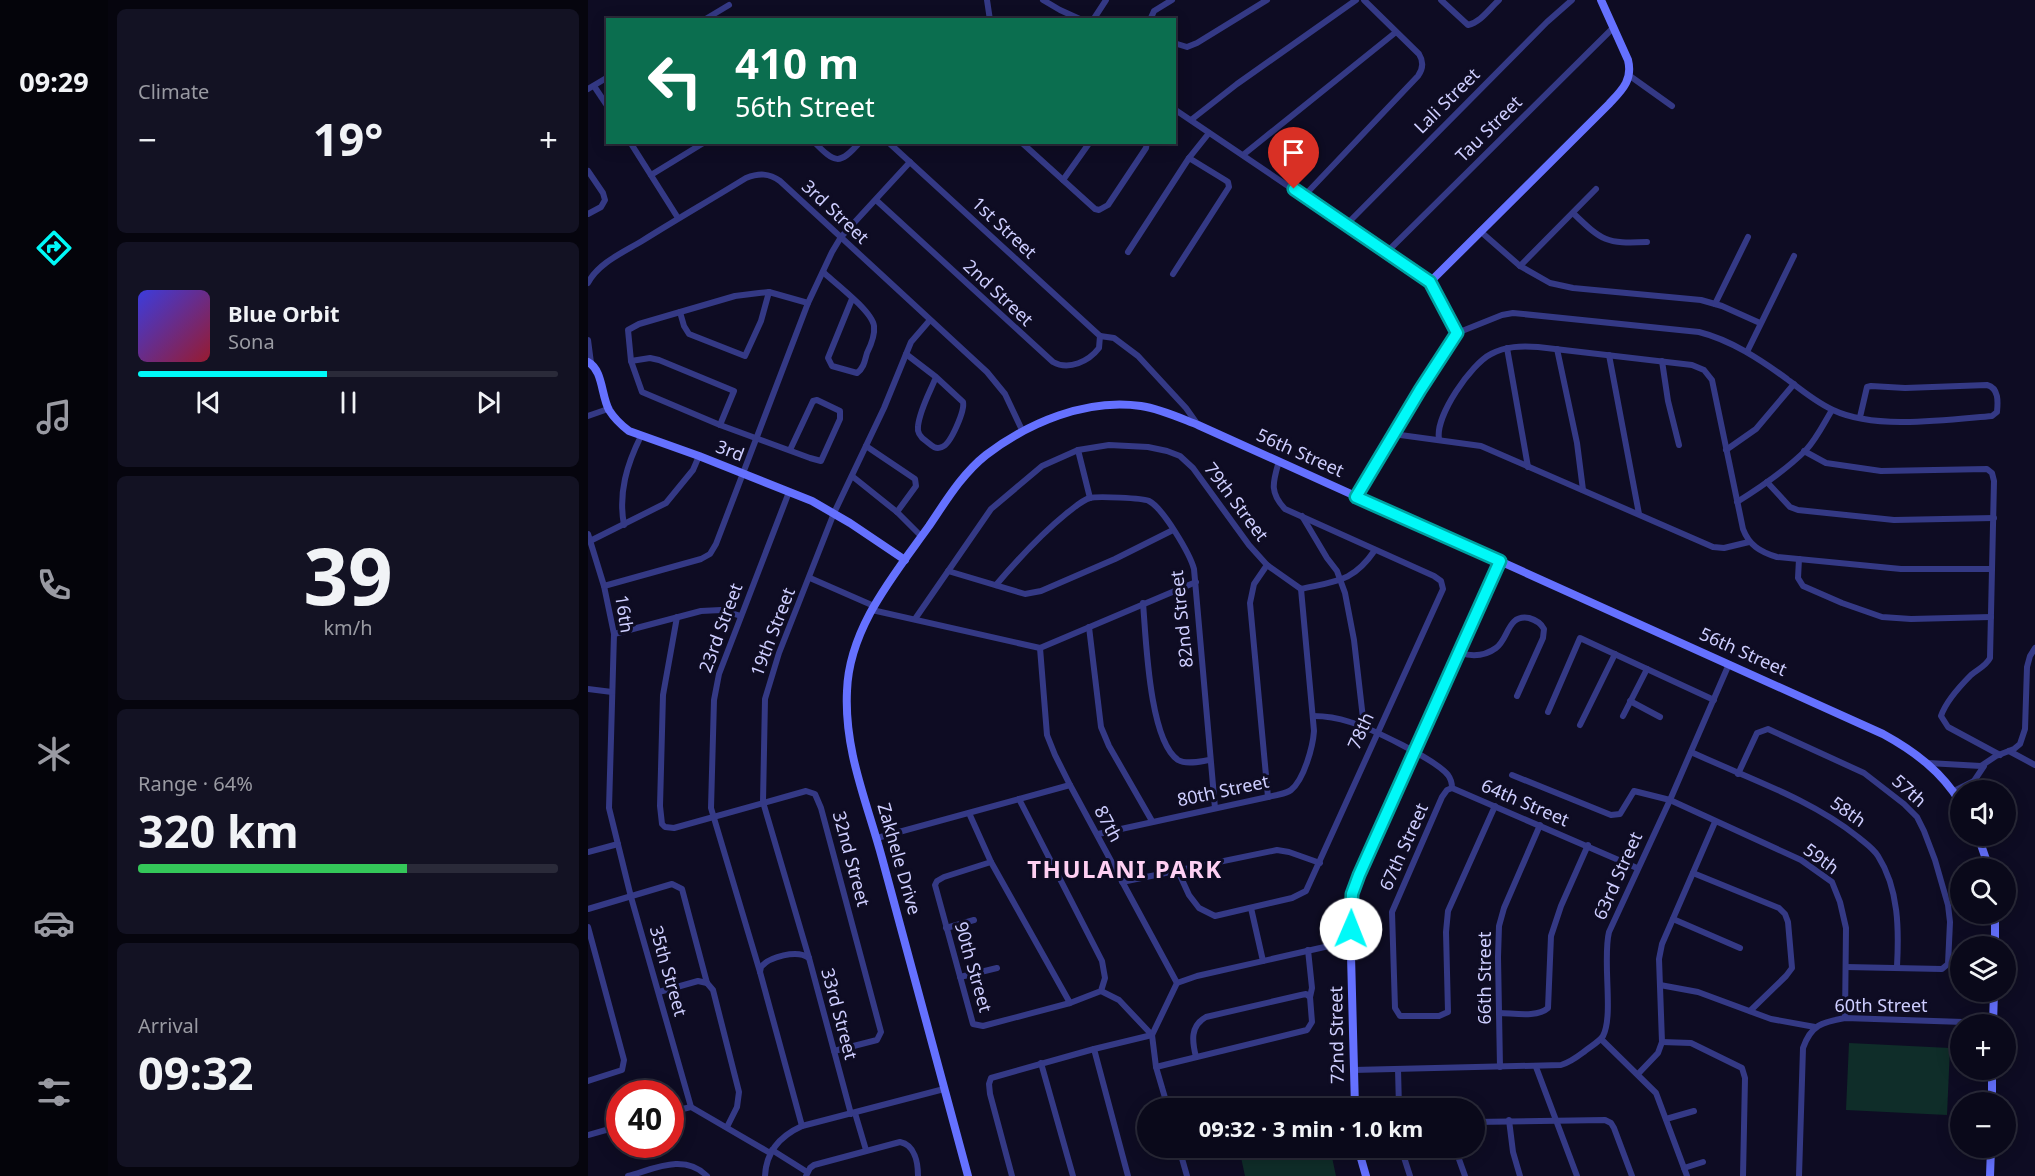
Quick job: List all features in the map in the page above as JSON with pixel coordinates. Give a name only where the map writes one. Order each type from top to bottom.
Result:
[{"type":"street","points":[[987,0],[990,18]]},
{"type":"street","points":[[1043,0],[1078,18]]},
{"type":"street","points":[[1094,18],[1106,0]]},
{"type":"street","points":[[1151,18],[1154,11],[1172,0]]},
{"type":"street","points":[[1176,44],[1187,47],[1197,43],[1267,0]]},
{"type":"street","points":[[1191,120],[1207,106],[1356,0]]},
{"type":"street","points":[[1304,196],[1421,72],[1422,60],[1412,47],[1364,0]]},
{"type":"street","points":[[1441,0],[1469,25],[1482,18],[1498,0]]},
{"type":"street","name":"Lali Street","points":[[1346,225],[1546,22],[1572,0]]},
{"type":"street","points":[[1430,282],[1623,90],[1630,76],[1628,60],[1601,0]]},
{"type":"street","points":[[707,18],[729,4]]},
{"type":"street","name":"Tau Street","points":[[1387,252],[1614,27]]},
{"type":"street","points":[[1243,155],[1396,32]]},
{"type":"street","points":[[1630,76],[1672,106]]},
{"type":"street","points":[[606,78],[591,87],[606,105]]},
{"type":"street","points":[[1176,110],[1430,282],[1457,333]]},
{"type":"street","points":[[1128,252],[1189,158],[1209,133]]},
{"type":"street","points":[[631,144],[678,218]]},
{"type":"street","points":[[651,175],[702,144]]},
{"type":"street","points":[[816,144],[836,160],[844,159],[858,144]]},
{"type":"street","name":"1st Street","points":[[890,144],[1100,336],[1116,339],[1138,356],[1186,408],[1198,425]]},
{"type":"street","points":[[1063,180],[1089,144]]},
{"type":"street","points":[[1029,145],[1095,209],[1104,209],[1147,144]]},
{"type":"street","points":[[1173,274],[1229,187],[1228,182],[1189,158]]},
{"type":"street","points":[[604,586],[701,559],[710,554],[716,544],[808,303],[823,272],[841,237],[910,162]]},
{"type":"street","points":[[588,171],[603,193],[605,200],[601,207],[588,214]]},
{"type":"street","name":"3rd Street","points":[[588,283],[591,276],[602,266],[678,218],[746,178],[764,174],[780,181],[993,379],[1005,394],[1022,430]]},
{"type":"street","points":[[1520,266],[1596,189]]},
{"type":"street","name":"2nd Street","points":[[876,201],[1053,362],[1065,366],[1088,359],[1099,348],[1100,336]]},
{"type":"street","points":[[1573,213],[1600,238],[1622,243],[1647,242]]},
{"type":"street","points":[[1480,231],[1520,266],[1543,280],[1564,286],[1687,298],[1715,304],[1760,323]]},
{"type":"street","points":[[1715,304],[1748,237]]},
{"type":"street","points":[[1747,352],[1794,256]]},
{"type":"street","points":[[823,272],[852,299],[868,314],[874,328],[862,367],[857,373],[832,366],[828,358],[852,299]]},
{"type":"street","points":[[790,450],[813,401],[817,400],[840,411],[840,419],[822,460],[818,460],[756,439],[642,392],[631,361],[628,330],[639,324],[735,296],[769,292],[808,303]]},
{"type":"street","points":[[680,312],[689,334],[746,356],[761,321],[769,292]]},
{"type":"street","points":[[1356,497],[1457,333],[1502,315],[1514,313],[1699,332],[1713,336],[1747,352],[1832,410],[1860,417],[1899,422],[1992,416],[1997,412],[1997,393],[1993,387],[1987,385],[1922,388],[1871,386],[1867,387],[1860,417]]},
{"type":"street","name":"19th Street","points":[[809,958],[763,802],[765,699],[779,653],[834,513],[906,354],[912,342],[930,320]]},
{"type":"street","points":[[588,340],[590,362],[597,369],[608,409],[588,416]]},
{"type":"street","points":[[1439,439],[1440,423],[1446,407],[1473,368],[1484,358],[1508,348],[1527,346],[1557,348],[1699,367],[1712,380],[1743,529],[1749,542],[1760,551],[1799,559],[1918,570],[1992,569]]},
{"type":"street","points":[[1508,348],[1528,467]]},
{"type":"street","points":[[1557,348],[1583,490]]},
{"type":"street","points":[[906,354],[936,377],[960,397],[964,407],[947,444],[937,448],[920,437],[918,427],[936,377]]},
{"type":"street","points":[[1609,355],[1639,514]]},
{"type":"street","points":[[631,361],[650,358],[734,391],[720,425]]},
{"type":"street","points":[[1662,361],[1668,401],[1679,445]]},
{"type":"street","points":[[1726,450],[1756,429],[1794,384]]},
{"type":"street","name":"56th Street","points":[[905,560],[969,471],[990,452],[1022,430],[1070,411],[1114,406],[1140,406],[1198,425],[1882,734],[1928,762],[1950,787]]},
{"type":"street","name":"3rd","points":[[608,409],[621,425],[640,436],[742,473],[834,513],[905,560]]},
{"type":"street","points":[[1737,502],[1767,482],[1804,451],[1820,431],[1832,410]]},
{"type":"street","points":[[1393,434],[1481,446],[1713,547],[1724,548],[1749,542]]},
{"type":"street","points":[[624,525],[620,499],[632,455],[640,436]]},
{"type":"street","name":"79th Street","points":[[915,619],[995,505],[1042,466],[1077,450],[1109,445],[1167,451],[1179,456],[1193,468],[1249,545],[1267,565],[1301,589]]},
{"type":"street","points":[[866,446],[915,479],[916,486],[897,512]]},
{"type":"street","points":[[996,585],[1038,538],[1090,498],[1077,450]]},
{"type":"street","points":[[1804,451],[1826,463],[1881,471],[1987,469],[1994,476],[1989,661],[1970,676],[1948,702],[1941,716],[1948,727],[2000,755]]},
{"type":"street","points":[[590,542],[659,508],[670,500],[693,470],[699,456]]},
{"type":"street","points":[[1279,461],[1273,488],[1276,496],[1285,509],[1302,516],[1337,571],[1340,580],[1348,606],[1354,640],[1364,727]]},
{"type":"street","points":[[852,476],[897,512],[921,536]]},
{"type":"street","points":[[1767,482],[1790,507],[1798,510],[1894,520],[1994,518]]},
{"type":"street","name":"23rd Street","points":[[760,972],[711,801],[716,686],[726,652],[789,492]]},
{"type":"street","name":"82nd Street","points":[[1090,498],[1148,500],[1155,505],[1189,554],[1196,582],[1215,808]]},
{"type":"street","name":"78th","points":[[1178,871],[1195,903],[1208,914],[1221,915],[1251,908],[1303,894],[1306,891],[1443,586],[1441,581],[1434,576],[1302,516]]},
{"type":"street","points":[[948,571],[1025,594],[1041,591],[1115,559],[1173,530]]},
{"type":"street","name":"16th","points":[[588,534],[604,586],[614,634],[609,808],[618,844]]},
{"type":"street","points":[[1301,589],[1340,580],[1360,569],[1375,550]]},
{"type":"street","points":[[1799,559],[1798,578],[1803,586],[1873,615],[1911,619],[1991,617]]},
{"type":"street","name":"Zakhele Drive","points":[[905,560],[873,608],[852,656],[847,689],[850,748],[877,838],[968,1176]]},
{"type":"street","name":"72nd Street","points":[[1354,1098],[1350,917],[1355,885],[1500,561]]},
{"type":"street","points":[[1267,565],[1254,584],[1250,603],[1268,797]]},
{"type":"street","points":[[810,578],[873,608],[1040,648],[1196,582]]},
{"type":"street","name":"80th Street","points":[[1098,834],[1268,797],[1290,790],[1294,786],[1313,747],[1313,716],[1301,589]]},
{"type":"street","points":[[1143,603],[1152,704],[1161,732],[1171,751],[1179,760],[1188,762],[1210,760]]},
{"type":"street","points":[[614,634],[711,610],[741,616]]},
{"type":"street","name":"32nd Street","points":[[677,617],[663,695],[660,818],[665,826],[674,828],[806,791],[815,794],[821,808],[881,1032],[877,1040],[834,1051]]},
{"type":"street","points":[[1460,653],[1477,656],[1497,648],[1512,623],[1519,619],[1528,618],[1539,622],[1544,629],[1543,638],[1517,696]]},
{"type":"street","points":[[1089,627],[1101,727],[1109,746],[1152,821]]},
{"type":"street","points":[[1548,712],[1580,638],[1714,700]]},
{"type":"street","name":"87th","points":[[1040,648],[1047,735],[1055,755],[1177,983]]},
{"type":"street","points":[[1975,780],[1984,765],[2020,744],[2024,736],[2027,667],[2035,648]]},
{"type":"street","points":[[1580,725],[1615,654]]},
{"type":"street","name":"63rd Street","points":[[1601,1039],[1606,1029],[1607,1016],[1608,938],[1729,664]]},
{"type":"street","points":[[1623,716],[1647,669]]},
{"type":"street","points":[[588,689],[612,692]]},
{"type":"street","points":[[1630,701],[1660,717]]},
{"type":"street","name":"64th Street","points":[[1313,716],[1340,719],[1377,732],[1414,752],[1447,774],[1452,788],[1637,868]]},
{"type":"street","name":"57th","points":[[1738,774],[1758,733],[1768,729],[1864,773],[1917,817],[1935,860],[1948,906],[1949,960],[1946,967],[1942,969],[1846,967]]},
{"type":"street","points":[[2009,751],[2035,765]]},
{"type":"street","name":"58th","points":[[1691,752],[1824,813],[1878,854],[1887,874],[1897,913],[1897,967]]},
{"type":"street","points":[[1928,762],[1984,765]]},
{"type":"street","name":"59th","points":[[1512,775],[1611,815],[1620,814],[1634,791],[1670,800],[1801,860],[1832,882],[1845,922],[1845,1018]]},
{"type":"street","points":[[877,838],[1070,785]]},
{"type":"street","name":"67th Street","points":[[1452,788],[1442,797],[1392,912],[1395,1008],[1400,1016],[1439,1016],[1448,1012],[1446,932],[1448,911],[1495,806]]},
{"type":"street","points":[[1019,800],[1102,961],[1105,978],[1101,991],[1119,1000],[1152,1035]]},
{"type":"street","points":[[969,813],[991,862],[1070,1003]]},
{"type":"street","points":[[1638,1074],[1658,1053],[1662,1042],[1660,952],[1715,822]]},
{"type":"street","name":"66th Street","points":[[1500,1067],[1499,926],[1504,908],[1540,825]]},
{"type":"street","points":[[588,852],[618,844]]},
{"type":"street","name":"35th Street","points":[[618,844],[691,1107]]},
{"type":"street","points":[[1499,1013],[1535,1013],[1548,1008],[1551,936],[1561,906],[1588,845]]},
{"type":"street","points":[[1122,882],[1277,850],[1320,863]]},
{"type":"street","name":"90th Street","points":[[991,862],[944,877],[936,882],[935,889],[971,1020],[976,1025],[983,1026],[1070,1003],[1101,991]]},
{"type":"street","points":[[1693,873],[1779,908],[1787,918],[1792,968],[1750,1011]]},
{"type":"street","points":[[588,909],[668,885],[680,887],[707,983],[713,990],[739,1092],[737,1107],[727,1127]]},
{"type":"street","points":[[1251,908],[1263,961]]},
{"type":"street","points":[[1673,919],[1740,948]]},
{"type":"street","points":[[946,928],[974,920]]},
{"type":"street","points":[[588,927],[624,1060],[622,1070],[588,1081]]},
{"type":"street","points":[[1165,1098],[1156,1067],[1152,1035],[1177,983],[1197,976],[1351,941]]},
{"type":"street","points":[[1156,1067],[1307,1030],[1312,1022],[1310,997],[1312,988],[1308,950]]},
{"type":"street","name":"33rd Street","points":[[760,972],[761,967],[768,961],[795,954],[804,954],[809,958],[834,1051],[866,1150]]},
{"type":"street","points":[[960,977],[997,968]]},
{"type":"street","points":[[760,972],[802,1126]]},
{"type":"street","points":[[659,992],[698,981],[707,983]]},
{"type":"street","points":[[1660,985],[1698,992],[1782,1022],[1815,1027]]},
{"type":"street","points":[[1196,1057],[1193,1043],[1194,1030],[1206,1017],[1306,994],[1310,997]]},
{"type":"street","name":"60th Street","points":[[1799,1176],[1803,1048],[1807,1036],[1815,1027],[1827,1021],[1845,1018],[1950,1022]]},
{"type":"street","points":[[1012,1176],[990,1094],[990,1081],[993,1077],[1152,1035]]},
{"type":"street","points":[[1353,1070],[1567,1064],[1601,1039],[1656,1093],[1687,1176]]},
{"type":"street","points":[[1662,1042],[1691,1043],[1738,1065],[1744,1071],[1743,1176]]},
{"type":"street","points":[[1094,1049],[1128,1176]]},
{"type":"street","points":[[1041,1063],[1073,1176]]},
{"type":"street","points":[[1536,1066],[1577,1176]]},
{"type":"street","points":[[1398,1070],[1399,1098]]},
{"type":"street","points":[[765,1176],[771,1152],[787,1133],[802,1126],[944,1089]]},
{"type":"street","points":[[684,1109],[691,1107],[807,1174],[814,1165],[900,1142],[907,1143],[912,1148],[918,1176]]},
{"type":"street","points":[[1666,1119],[1694,1111]]},
{"type":"street","points":[[1485,1121],[1597,1119],[1611,1123],[1632,1176]]},
{"type":"street","points":[[1509,1120],[1513,1152],[1520,1176]]},
{"type":"street","points":[[588,1135],[606,1130]]},
{"type":"street","points":[[1182,1158],[1187,1176]]},
{"type":"street","points":[[1361,1158],[1366,1176]]},
{"type":"street","points":[[1404,1158],[1410,1176]]},
{"type":"street","points":[[1459,1158],[1465,1176]]},
{"type":"street","points":[[1990,1176],[1991,1158]]},
{"type":"street","points":[[1684,1168],[1703,1162]]},
{"type":"street","points":[[628,1176],[653,1173],[673,1164],[685,1163],[707,1176]]},
{"type":"green space","points":[[1849,1043],[1950,1048],[1947,1115],[1846,1110]]},
{"type":"green space","points":[[1241,1158],[1332,1158],[1336,1176],[1245,1176]]},
{"type":"district","name":"THULANI PARK","points":[[1125,870]]},
{"type":"route","points":[[1294,189],[1430,282],[1457,333],[1356,497],[1500,561],[1359,875],[1352,894],[1351,929]]}]
